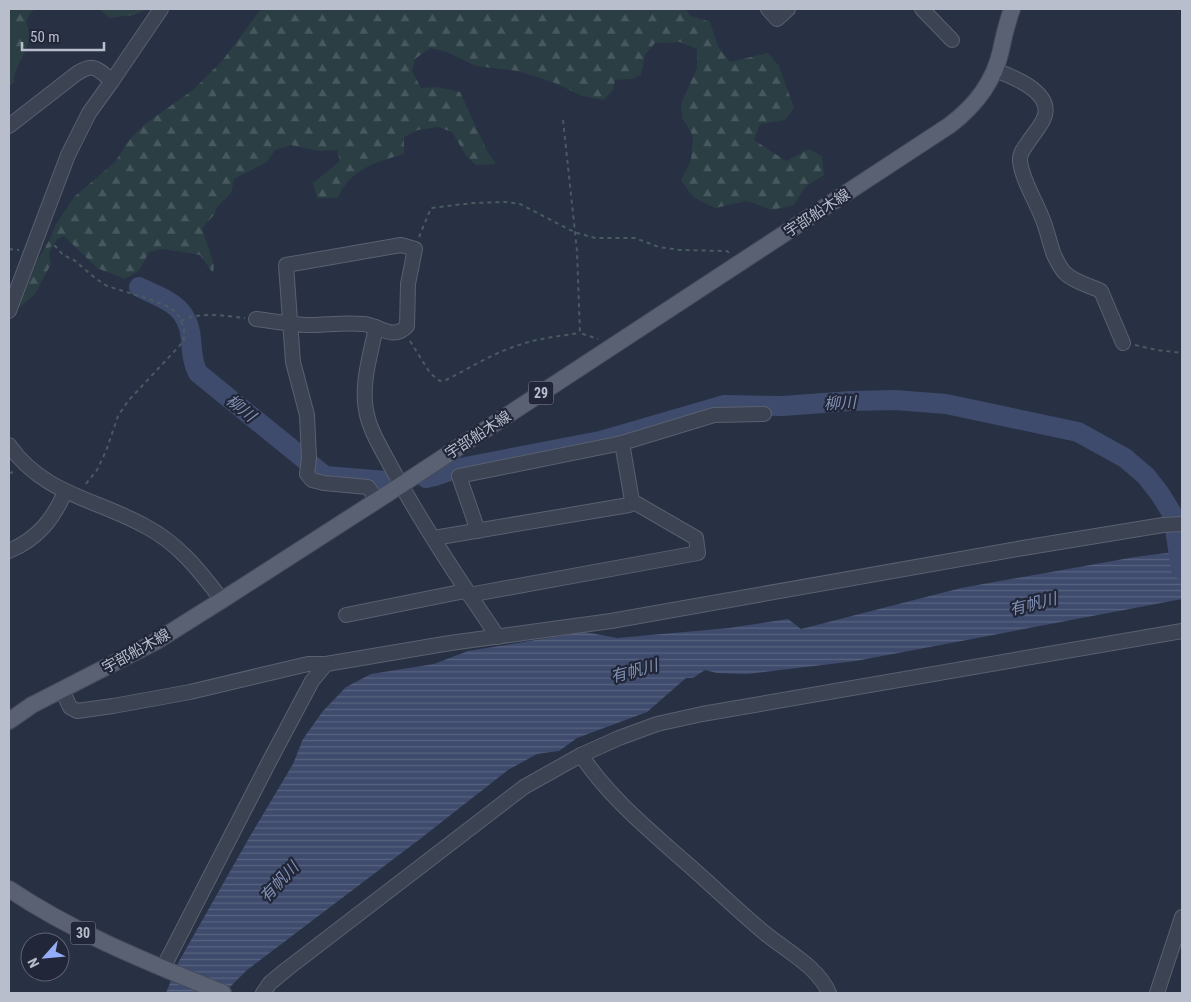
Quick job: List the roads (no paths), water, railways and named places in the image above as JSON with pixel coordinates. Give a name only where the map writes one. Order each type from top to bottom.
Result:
[{"type":"main road","name":"宇部船木線","points":[[9,720],[32,706],[155,642],[222,600],[401,485],[950,125],[966,113],[987,88],[995,70],[1004,31],[1012,9]]},
{"type":"main road","name":"30","points":[[9,889],[45,913],[86,934],[223,993]]},
{"type":"street","points":[[9,311],[76,136],[89,113],[161,9]]},
{"type":"street","points":[[768,9],[777,19],[788,9]]},
{"type":"street","points":[[922,9],[952,40]]},
{"type":"street","points":[[9,126],[84,69],[96,68],[112,80]]},
{"type":"street","points":[[995,70],[1020,80],[1030,87],[1042,99],[1046,107],[1045,116],[1021,152],[1019,160],[1050,238],[1054,254],[1062,270],[1067,276],[1101,290],[1123,343]]},
{"type":"street","points":[[256,319],[290,323],[305,325],[348,323],[376,327],[388,332],[396,333],[402,331],[407,326],[408,284],[415,249],[401,245],[286,264],[290,323],[293,362],[307,415],[309,458],[307,474],[312,480],[324,483],[368,487],[376,500]]},
{"type":"street","points":[[376,327],[364,393],[370,426],[401,485],[467,593],[498,637]]},
{"type":"street","points":[[478,531],[459,476],[622,443],[714,416],[764,414]]},
{"type":"street","points":[[622,443],[632,501]]},
{"type":"street","points":[[9,445],[25,465],[65,492],[112,510],[146,526],[173,544],[196,565],[222,600]]},
{"type":"street","points":[[9,551],[28,542],[45,527],[59,507],[65,492]]},
{"type":"street","points":[[434,538],[628,505],[632,501]]},
{"type":"street","points":[[346,614],[698,553],[696,538],[632,501]]},
{"type":"street","points":[[62,690],[70,707],[77,711],[112,706],[190,692],[308,664],[326,664],[450,643],[611,621],[1023,548],[1163,525],[1182,524]]},
{"type":"street","points":[[263,993],[270,983],[286,969],[524,787],[581,755],[619,738],[657,724],[702,714],[1182,631]]},
{"type":"street","points":[[163,968],[312,681],[326,664]]},
{"type":"street","points":[[581,755],[601,782],[632,814],[767,935],[817,974],[826,985],[829,993]]},
{"type":"street","points":[[1157,993],[1182,917]]},
{"type":"water","name":"有帆川","points":[[1182,551],[1182,599],[856,661],[747,674],[717,673],[705,670],[693,678],[686,678],[647,712],[577,738],[559,751],[537,754],[508,770],[247,970],[231,986],[227,993],[166,993],[178,963],[293,764],[303,739],[323,711],[346,687],[371,674],[434,664],[468,651],[585,632],[617,638],[729,628],[788,619],[801,629],[961,588],[1135,557]]},
{"type":"waterway","name":"柳川","points":[[139,287],[167,300],[185,318],[189,328],[193,361],[198,373],[325,476],[387,481]]},
{"type":"waterway","name":"柳川","points":[[426,478],[455,469],[600,441],[724,405],[783,406],[895,400],[946,404],[1078,432],[1125,458],[1146,476],[1173,515],[1181,569]]}]
